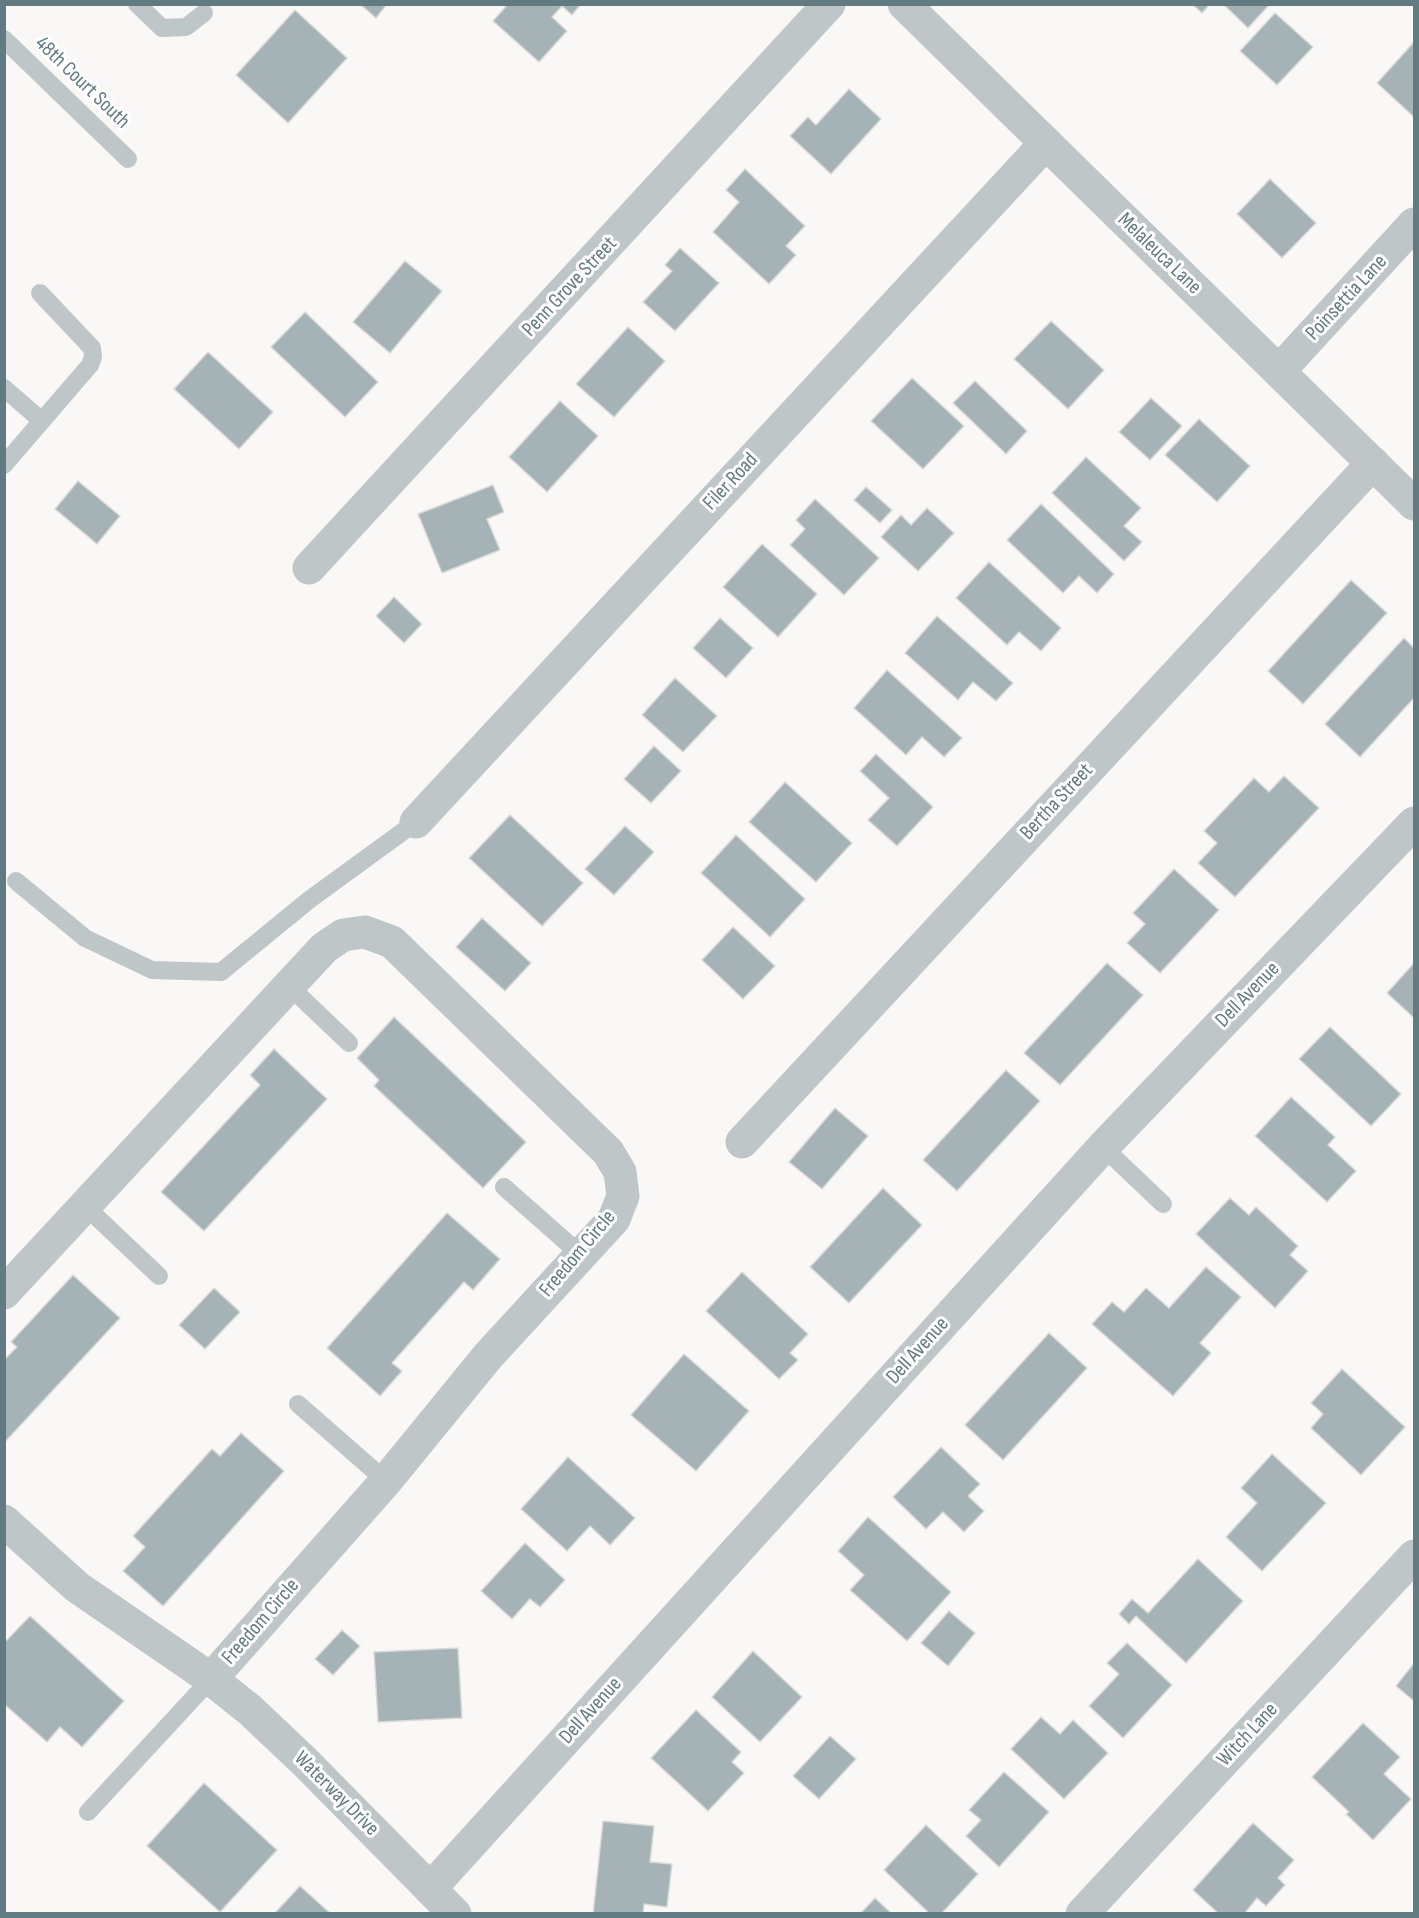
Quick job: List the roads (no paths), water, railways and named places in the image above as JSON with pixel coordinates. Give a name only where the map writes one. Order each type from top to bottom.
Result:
[{"type":"street","name":"Penn Grove Street","points":[[309,568],[830,4]]},
{"type":"street","name":"Melaleuca Lane","points":[[904,4],[1414,504]]},
{"type":"street","name":"Filer Road","points":[[416,822],[1046,143]]},
{"type":"street","name":"Poinsettia Lane","points":[[1279,371],[1414,224]]},
{"type":"street","name":"Bertha Street","points":[[742,1142],[1373,463]]},
{"type":"street","name":"Dell Avenue","points":[[430,1889],[1102,1147],[1414,823]]},
{"type":"street","name":"Freedom Circle","points":[[4,1293],[324,948],[343,935],[365,932],[392,942],[608,1152],[620,1172],[623,1196],[614,1219],[488,1356],[386,1481],[211,1679],[77,1587],[4,1521]]},
{"type":"street","name":"Witch Lane","points":[[1086,1912],[1414,1556]]},
{"type":"street","name":"Waterway Drive","points":[[211,1679],[250,1710],[305,1762],[455,1914]]},
{"type":"lane","points":[[137,4],[162,27],[186,27],[204,13]]},
{"type":"lane","name":"48th Court South","points":[[4,39],[128,159]]},
{"type":"lane","points":[[4,465],[90,365],[93,357],[92,348],[40,293]]},
{"type":"lane","points":[[4,388],[42,421]]},
{"type":"lane","points":[[16,881],[85,938],[152,970],[221,972],[309,900],[416,822]]},
{"type":"lane","points":[[289,986],[349,1042]]},
{"type":"lane","points":[[1102,1147],[1163,1204]]},
{"type":"lane","points":[[504,1187],[580,1255]]},
{"type":"lane","points":[[85,1206],[159,1276]]},
{"type":"lane","points":[[298,1404],[386,1481]]},
{"type":"lane","points":[[88,1812],[211,1679]]}]
